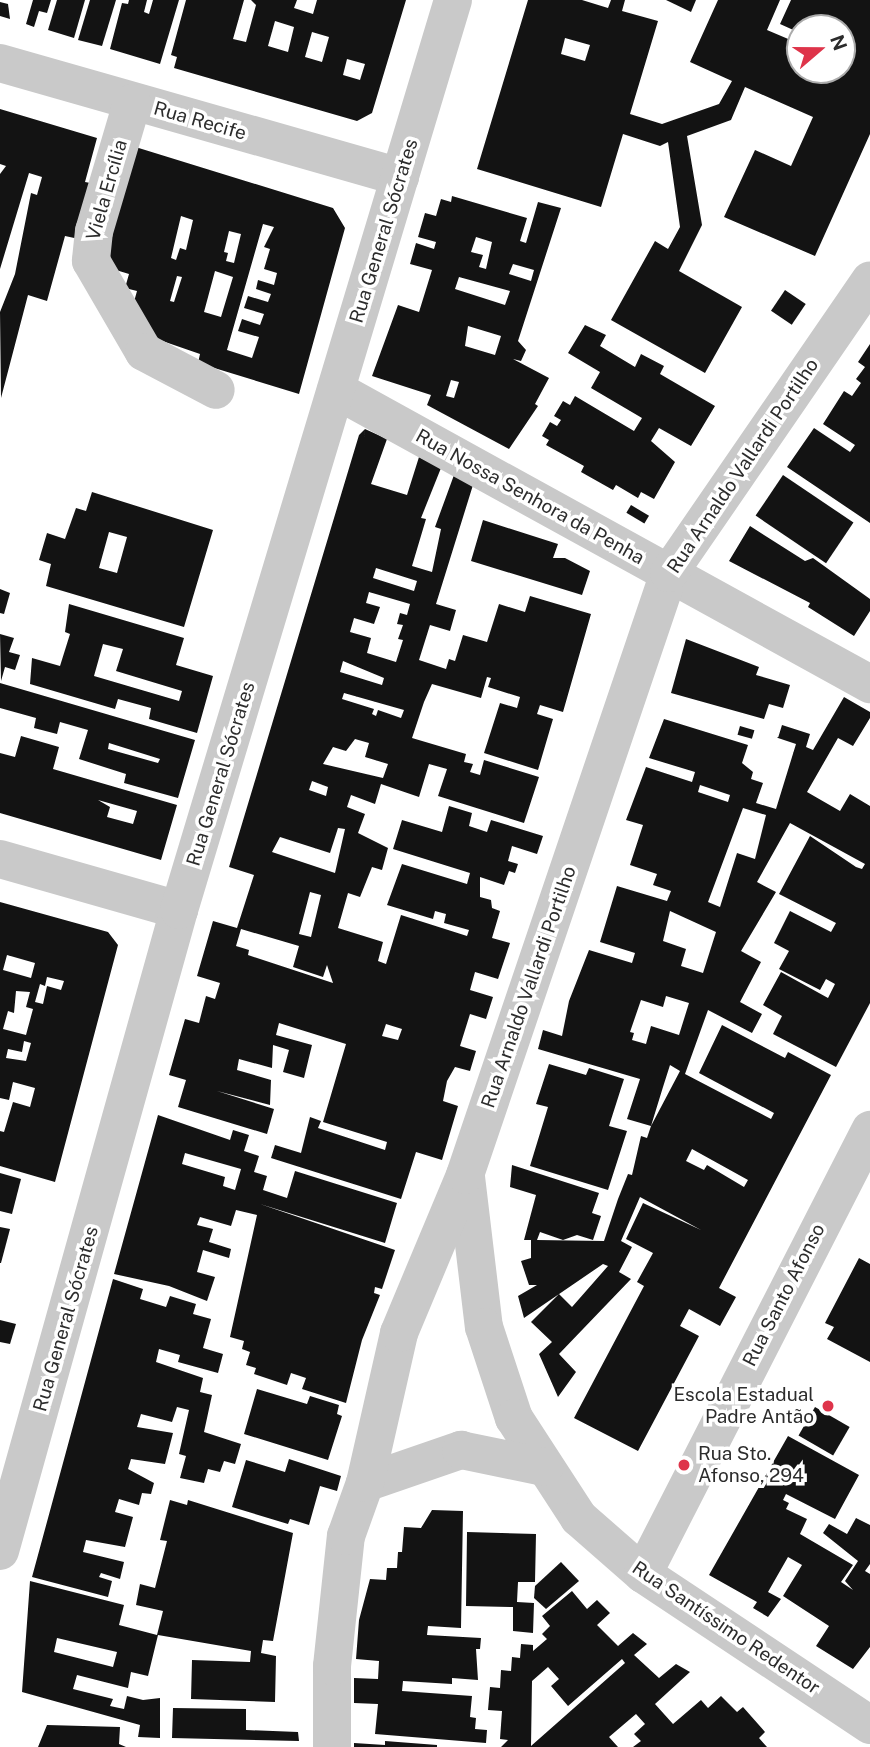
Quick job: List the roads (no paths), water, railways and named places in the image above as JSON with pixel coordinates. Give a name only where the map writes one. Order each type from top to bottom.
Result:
[{"type":"street","name":"Rua General Sócrates","points":[[0,1551],[178,910],[453,0]]},
{"type":"street","name":"Rua Recife","points":[[0,63],[132,103],[400,177]]},
{"type":"street","name":"Viela Ercília","points":[[132,103],[94,231],[92,261],[144,352],[216,390]]},
{"type":"street","name":"Rua Arnaldo Vallardi Portilho","points":[[332,1747],[332,1666],[346,1536],[365,1483],[399,1333],[465,1175],[669,573],[870,280]]},
{"type":"street","name":"Rua Nossa Senhora da Penha","points":[[336,390],[870,684]]},
{"type":"street","points":[[0,859],[178,910]]},
{"type":"street","name":"Rua Santo Afonso","points":[[643,1574],[870,1130]]},
{"type":"street","name":"Rua Santíssimo Redentor","points":[[465,1175],[484,1327],[514,1418],[579,1518],[643,1574],[870,1725]]},
{"type":"street","points":[[365,1483],[460,1450],[544,1467]]},
{"type":"place","name":"Escola Estadual Padre Antão","points":[[828,1406]]},
{"type":"place","name":"Rua Sto. Afonso, 294","points":[[684,1465]]}]
